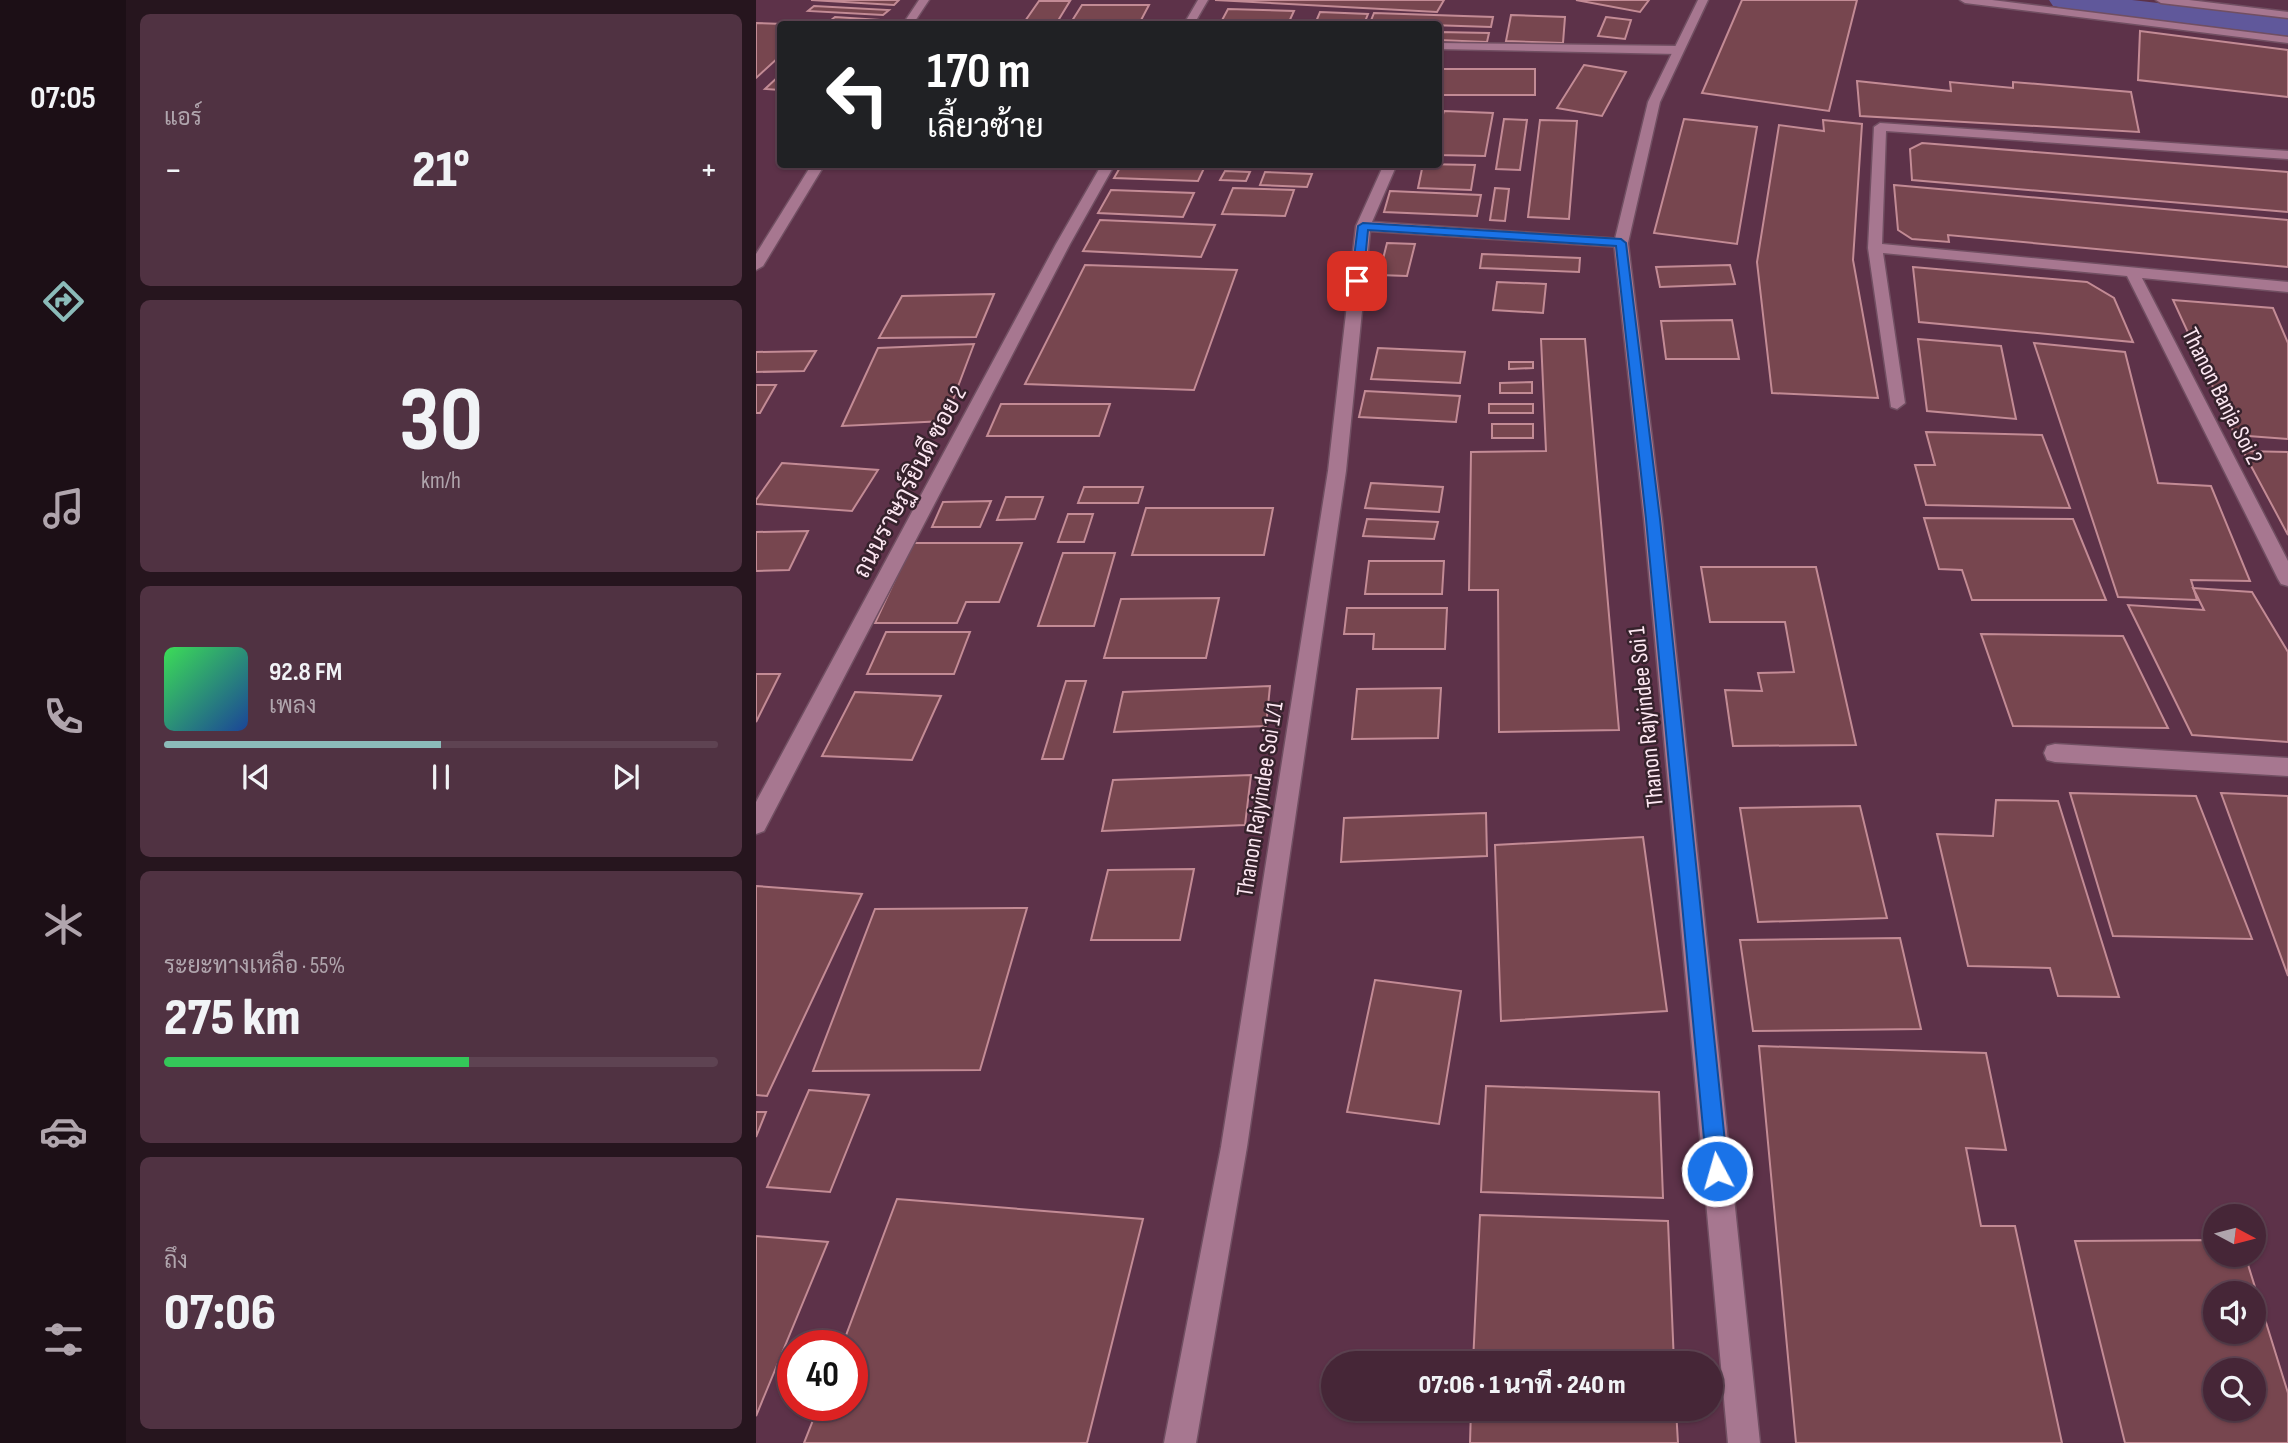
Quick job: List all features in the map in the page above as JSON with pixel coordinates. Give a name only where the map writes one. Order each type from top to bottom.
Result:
[{"type":"street","points":[[910,21],[924,0]]},
{"type":"street","points":[[1191,21],[1203,0]]},
{"type":"street","name":"Thanon Rajyindee Soi 1","points":[[1703,0],[1654,102],[1621,243],[1653,519],[1744,1443]]},
{"type":"street","points":[[1965,0],[2288,40]]},
{"type":"street","points":[[2161,0],[2288,15]]},
{"type":"street","points":[[1442,46],[1677,50]]},
{"type":"street","points":[[1896,403],[1875,248],[1880,127],[2288,155]]},
{"type":"street","points":[[756,266],[817,168]]},
{"type":"street","name":"ถนนราษฏร์ยินดี ซอย 2","points":[[756,824],[1063,244],[1107,168]]},
{"type":"street","name":"Thanon Rajyindee Soi 1/1","points":[[1180,1443],[1234,1147],[1337,471],[1363,226],[1389,168]]},
{"type":"street","points":[[1363,226],[1621,243]]},
{"type":"street","points":[[1875,248],[2288,287]]},
{"type":"street","name":"Thanon Banja Soi 2","points":[[2132,272],[2288,579]]},
{"type":"street","points":[[2055,753],[2288,767]]},
{"type":"building","points":[[811,0],[899,0],[894,5]]},
{"type":"building","points":[[1215,0],[1444,0],[1437,12]]},
{"type":"building","points":[[1576,0],[1649,0],[1640,12]]},
{"type":"building","points":[[1742,0],[1857,0],[1829,111],[1702,93]]},
{"type":"building","points":[[1039,1],[1070,1],[1058,21],[1025,21]]},
{"type":"building","points":[[1082,5],[1149,5],[1141,21],[1072,21]]},
{"type":"building","points":[[814,6],[889,10],[883,15],[808,11]]},
{"type":"building","points":[[1228,9],[1294,11],[1289,21],[1222,21]]},
{"type":"building","points":[[1320,12],[1368,14],[1365,21],[1316,21]]},
{"type":"building","points":[[1374,13],[1493,17],[1491,27],[1442,25],[1442,21],[1371,21]]},
{"type":"building","points":[[1511,15],[1565,17],[1563,43],[1506,41]]},
{"type":"building","points":[[835,17],[897,21],[830,21]]},
{"type":"building","points":[[1606,17],[1631,20],[1625,39],[1598,36]]},
{"type":"building","points":[[756,23],[777,24],[777,59],[756,78]]},
{"type":"building","points":[[2140,31],[2288,50],[2288,97],[2138,80]]},
{"type":"building","points":[[1442,32],[1489,33],[1487,42],[1442,40]]},
{"type":"building","points":[[1584,65],[1626,72],[1602,116],[1557,108]]},
{"type":"building","points":[[1442,69],[1535,69],[1535,95],[1442,95]]},
{"type":"building","points":[[777,78],[777,90],[765,89]]},
{"type":"building","points":[[1857,81],[1951,91],[1950,82],[2013,88],[2013,82],[2131,92],[2139,132],[1860,116]]},
{"type":"building","points":[[1444,111],[1493,113],[1485,156],[1442,155]]},
{"type":"building","points":[[1504,119],[1527,120],[1520,170],[1496,169]]},
{"type":"building","points":[[1684,119],[1757,127],[1737,244],[1654,233]]},
{"type":"building","points":[[1540,120],[1577,121],[1569,219],[1528,217]]},
{"type":"building","points":[[1823,120],[1862,124],[1853,260],[1878,398],[1772,393],[1757,262],[1779,125],[1824,131]]},
{"type":"building","points":[[1922,143],[2288,172],[2288,212],[1912,180],[1910,149]]},
{"type":"building","points":[[1442,164],[1475,165],[1471,190],[1418,188],[1422,168],[1442,168]]},
{"type":"building","points":[[1120,168],[1204,168],[1198,181],[1114,178]]},
{"type":"building","points":[[1225,171],[1250,172],[1246,181],[1220,180]]},
{"type":"building","points":[[1265,172],[1312,174],[1307,187],[1260,185]]},
{"type":"building","points":[[1894,185],[2288,220],[2288,267],[1948,235],[1949,242],[1912,239],[1898,230]]},
{"type":"building","points":[[1233,188],[1294,190],[1285,216],[1222,214]]},
{"type":"building","points":[[1495,188],[1509,189],[1505,221],[1490,220]]},
{"type":"building","points":[[1111,190],[1194,193],[1183,217],[1098,213]]},
{"type":"building","points":[[1390,191],[1481,195],[1477,216],[1384,212]]},
{"type":"building","points":[[1100,220],[1215,225],[1201,257],[1083,251]]},
{"type":"building","points":[[1387,243],[1415,244],[1407,276],[1379,275]]},
{"type":"building","points":[[1482,254],[1580,258],[1579,272],[1480,268]]},
{"type":"building","points":[[1085,265],[1237,270],[1194,390],[1025,384]]},
{"type":"building","points":[[1730,265],[1735,284],[1660,287],[1656,267]]},
{"type":"building","points":[[1913,267],[2087,282],[2114,298],[2133,342],[1919,322]]},
{"type":"building","points":[[1497,282],[1546,284],[1543,313],[1493,310]]},
{"type":"building","points":[[994,294],[976,337],[879,338],[902,296]]},
{"type":"building","points":[[2173,300],[2273,308],[2288,343],[2288,439],[2235,435]]},
{"type":"building","points":[[1732,320],[1739,359],[1666,359],[1661,321]]},
{"type":"building","points":[[1541,339],[1585,339],[1619,730],[1499,732],[1498,590],[1469,590],[1471,452],[1546,451]]},
{"type":"building","points":[[1918,339],[2001,346],[2016,419],[1927,411]]},
{"type":"building","points":[[2034,343],[2125,352],[2158,483],[2211,486],[2250,581],[2191,580],[2197,600],[2118,597]]},
{"type":"building","points":[[974,344],[945,421],[842,426],[878,348]]},
{"type":"building","points":[[1378,348],[1465,352],[1460,383],[1371,379]]},
{"type":"building","points":[[816,351],[804,371],[756,372],[756,352]]},
{"type":"building","points":[[1509,362],[1533,362],[1533,368],[1509,369]]},
{"type":"building","points":[[1532,382],[1532,393],[1500,393],[1500,383]]},
{"type":"building","points":[[756,385],[776,385],[760,413],[756,413]]},
{"type":"building","points":[[1365,391],[1460,396],[1456,422],[1359,417]]},
{"type":"building","points":[[1001,404],[1110,404],[1099,436],[987,436]]},
{"type":"building","points":[[1489,404],[1533,404],[1533,413],[1489,413]]},
{"type":"building","points":[[1492,424],[1533,424],[1533,438],[1492,438]]},
{"type":"building","points":[[1926,432],[2042,435],[2070,508],[1926,505],[1915,465],[1935,465]]},
{"type":"building","points":[[2243,451],[2288,452],[2288,535]]},
{"type":"building","points":[[782,463],[878,470],[852,511],[756,504],[756,500]]},
{"type":"building","points":[[1371,483],[1443,487],[1439,512],[1365,508]]},
{"type":"building","points":[[1084,487],[1143,487],[1138,503],[1078,503]]},
{"type":"building","points":[[1006,497],[1043,497],[1035,519],[997,520]]},
{"type":"building","points":[[991,501],[980,527],[932,527],[943,502]]},
{"type":"building","points":[[1146,508],[1273,508],[1264,555],[1132,555]]},
{"type":"building","points":[[1068,514],[1093,514],[1084,542],[1058,542]]},
{"type":"building","points":[[1924,518],[2073,519],[2106,600],[1972,600],[1962,570],[1939,569]]},
{"type":"building","points":[[1367,519],[1438,522],[1434,539],[1363,536]]},
{"type":"building","points":[[808,531],[789,570],[756,571],[756,532]]},
{"type":"building","points":[[912,543],[1022,543],[999,602],[966,602],[957,623],[875,623]]},
{"type":"building","points":[[1063,553],[1115,553],[1094,626],[1038,626]]},
{"type":"building","points":[[1369,561],[1444,561],[1442,594],[1365,594]]},
{"type":"building","points":[[1701,567],[1816,567],[1856,745],[1733,746],[1725,690],[1762,691],[1758,673],[1794,672],[1785,622],[1710,622]]},
{"type":"building","points":[[2193,588],[2252,592],[2288,652],[2288,742],[2192,735],[2128,605],[2204,610]]},
{"type":"building","points":[[1219,598],[1206,658],[1104,658],[1121,599]]},
{"type":"building","points":[[1347,608],[1447,608],[1445,649],[1373,649],[1374,634],[1344,634]]},
{"type":"building","points":[[886,632],[970,632],[954,674],[867,674]]},
{"type":"building","points":[[1981,634],[2123,636],[2168,728],[2013,726]]},
{"type":"building","points":[[756,674],[780,674],[756,722]]},
{"type":"building","points":[[1066,681],[1086,681],[1063,759],[1042,759]]},
{"type":"building","points":[[1270,686],[1266,726],[1114,732],[1123,692]]},
{"type":"building","points":[[1441,688],[1438,738],[1352,739],[1357,689]]},
{"type":"building","points":[[855,692],[941,696],[912,760],[822,756]]},
{"type":"building","points":[[1251,775],[1245,825],[1102,831],[1113,780]]},
{"type":"building","points":[[2070,793],[2196,796],[2252,939],[2113,936]]},
{"type":"building","points":[[2221,793],[2288,796],[2288,976]]},
{"type":"building","points":[[1996,800],[2058,801],[2119,997],[2058,996],[2050,968],[1968,966],[1937,834],[1993,836]]},
{"type":"building","points":[[1860,806],[1887,918],[1758,922],[1740,808]]},
{"type":"building","points":[[1486,813],[1487,856],[1341,862],[1344,818]]},
{"type":"building","points":[[1643,837],[1667,1011],[1501,1021],[1495,845]]},
{"type":"building","points":[[1194,869],[1180,940],[1091,940],[1108,870]]},
{"type":"building","points":[[756,886],[862,894],[767,1096],[756,1095]]},
{"type":"building","points":[[1027,908],[980,1070],[813,1071],[875,909]]},
{"type":"building","points":[[1900,938],[1921,1029],[1753,1031],[1740,940]]},
{"type":"building","points":[[1375,980],[1461,991],[1439,1124],[1347,1112]]},
{"type":"building","points":[[1759,1046],[1986,1053],[2006,1150],[1966,1148],[1981,1226],[2015,1226],[2062,1443],[1796,1443]]},
{"type":"building","points":[[1486,1086],[1659,1092],[1663,1198],[1481,1192]]},
{"type":"building","points":[[809,1090],[869,1095],[830,1192],[767,1187]]},
{"type":"building","points":[[756,1112],[766,1112],[756,1137]]},
{"type":"building","points":[[897,1199],[1143,1219],[1087,1443],[804,1443],[813,1421],[868,1421],[868,1330],[848,1330]]},
{"type":"building","points":[[1480,1215],[1668,1221],[1673,1351],[1474,1351]]},
{"type":"building","points":[[756,1236],[828,1242],[792,1330],[777,1330],[777,1365],[756,1416]]},
{"type":"building","points":[[2203,1240],[2203,1267],[2249,1267],[2253,1281],[2203,1281],[2203,1344],[2266,1344],[2266,1322],[2288,1393],[2288,1443],[2125,1443],[2075,1241]]},
{"type":"building","points":[[1471,1421],[1677,1421],[1678,1443],[1470,1443]]},
{"type":"waterway","points":[[2063,0],[2288,27]]},
{"type":"route","points":[[1357,281],[1363,226],[1621,243],[1653,519],[1717,1171]]}]
